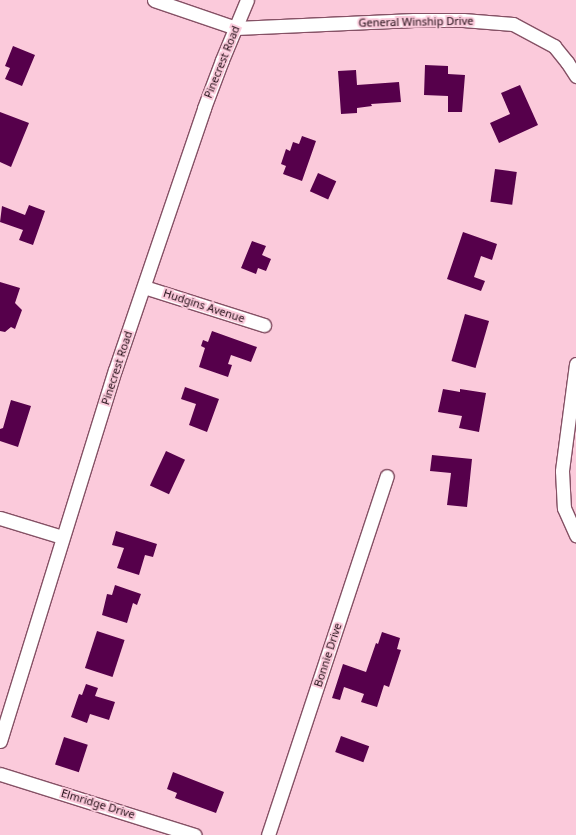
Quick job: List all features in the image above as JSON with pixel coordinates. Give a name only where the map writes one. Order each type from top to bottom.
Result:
[{"type":"street","points":[[154,0],[236,28]]},
{"type":"street","name":"Pinecrest Road","points":[[0,741],[115,370],[207,101],[247,0]]},
{"type":"street","name":"General Winship Drive","points":[[236,28],[421,20],[463,20],[513,24],[554,46],[576,76]]},
{"type":"street","name":"Hudgins Avenue","points":[[144,287],[264,325]]},
{"type":"street","points":[[576,364],[562,471],[564,508],[576,535]]},
{"type":"street","name":"Bonnie Drive","points":[[268,835],[387,476]]},
{"type":"street","points":[[0,518],[62,538]]},
{"type":"street","name":"Elmridge Drive","points":[[0,774],[164,824],[195,835]]},
{"type":"building","points":[[13,46],[35,55],[22,86],[5,79],[10,68],[5,66]]},
{"type":"building","points":[[425,65],[448,66],[448,74],[465,75],[462,112],[448,112],[448,96],[424,95]]},
{"type":"building","points":[[356,70],[357,85],[399,82],[401,102],[371,104],[372,106],[357,108],[357,113],[341,114],[338,71]]},
{"type":"building","points":[[520,85],[538,125],[499,143],[490,123],[510,114],[501,93]]},
{"type":"building","points":[[0,112],[29,123],[11,167],[0,162]]},
{"type":"building","points":[[302,136],[316,141],[302,181],[283,174],[286,166],[281,164],[286,149],[290,151],[293,142],[299,144]]},
{"type":"building","points":[[495,169],[517,172],[512,205],[490,202]]},
{"type":"building","points":[[318,173],[336,181],[328,199],[310,191]]},
{"type":"building","points":[[29,205],[45,211],[33,245],[19,240],[23,230],[0,222],[2,206],[25,215]]},
{"type":"building","points":[[463,232],[497,244],[492,260],[481,256],[474,277],[485,281],[481,291],[447,279]]},
{"type":"building","points":[[252,241],[266,246],[262,255],[271,259],[266,271],[258,268],[256,274],[241,268]]},
{"type":"building","points":[[0,282],[20,288],[15,303],[22,310],[15,329],[11,327],[5,332],[0,331]]},
{"type":"building","points":[[465,314],[489,321],[476,368],[451,361]]},
{"type":"building","points":[[212,331],[257,347],[251,362],[231,355],[228,364],[232,365],[228,377],[199,367],[205,348],[201,346],[203,340],[208,342]]},
{"type":"building","points":[[185,387],[219,399],[207,432],[189,425],[196,404],[181,399]]},
{"type":"building","points":[[443,389],[460,392],[460,389],[486,393],[479,432],[459,428],[462,416],[438,412]]},
{"type":"building","points":[[11,400],[31,406],[18,447],[0,441],[0,429],[3,428]]},
{"type":"building","points":[[166,451],[185,460],[169,494],[150,485]]},
{"type":"building","points":[[432,455],[472,459],[467,507],[447,505],[451,473],[430,471]]},
{"type":"building","points":[[116,531],[157,544],[153,557],[145,555],[139,575],[117,568],[124,548],[112,545]]},
{"type":"building","points":[[115,585],[141,594],[137,605],[133,603],[127,623],[102,615],[107,594],[112,595]]},
{"type":"building","points":[[97,631],[125,640],[113,677],[85,668]]},
{"type":"building","points":[[382,632],[400,638],[397,649],[401,650],[389,687],[384,685],[377,707],[361,702],[364,694],[344,687],[340,700],[332,698],[343,664],[366,672],[376,643],[378,644]]},
{"type":"building","points":[[86,684],[98,688],[95,696],[115,702],[109,720],[90,714],[87,723],[71,717],[79,694],[82,695]]},
{"type":"building","points":[[341,736],[369,746],[363,762],[335,752]]},
{"type":"building","points":[[64,737],[88,745],[79,772],[55,765]]},
{"type":"building","points":[[173,772],[224,792],[216,813],[175,798],[177,793],[167,789]]}]
